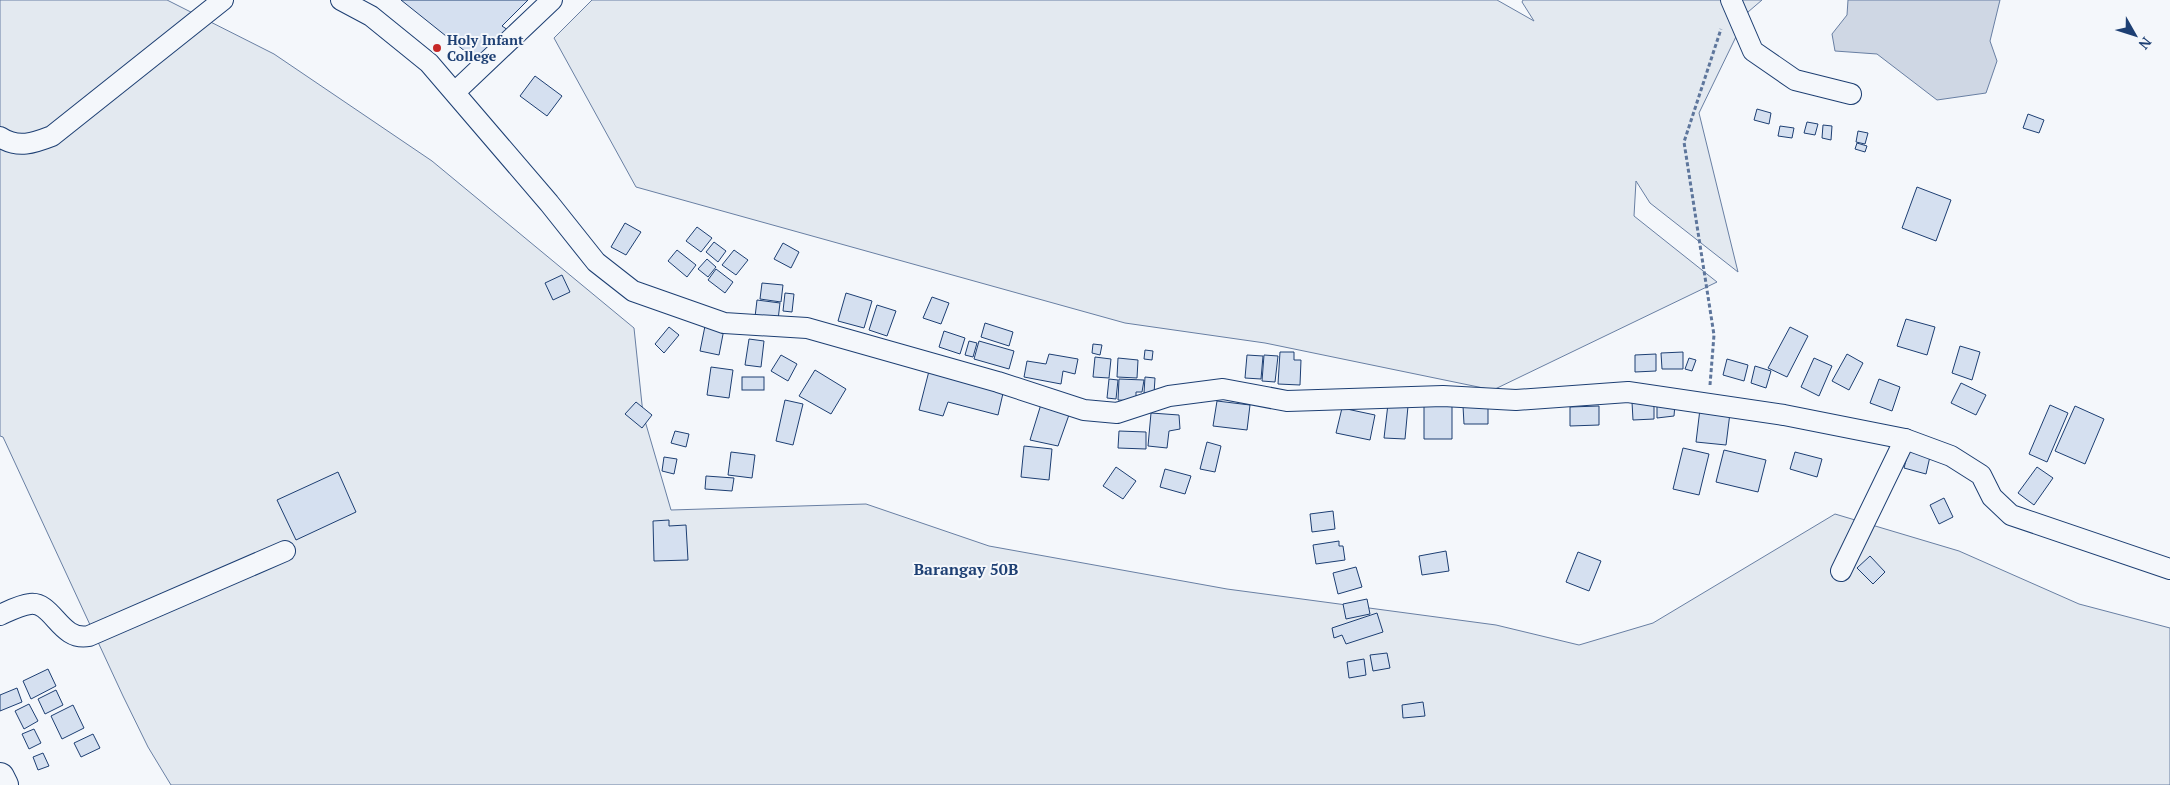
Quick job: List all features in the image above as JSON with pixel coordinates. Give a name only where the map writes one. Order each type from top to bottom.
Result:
[{"type":"main road","points":[[0,777],[4,785]]},
{"type":"street","points":[[0,137],[5,140],[30,145],[52,136],[223,0]]},
{"type":"street","points":[[341,0],[371,16],[429,63],[596,262],[633,291],[724,323],[807,328],[988,379],[1084,410],[1117,413],[1170,396],[1223,389],[1287,401],[1442,396],[1516,400],[1628,392],[1784,415],[1905,439],[1951,456],[1982,475],[1992,497],[2011,515],[2170,568]]},
{"type":"street","points":[[455,92],[552,0]]},
{"type":"street","points":[[1731,0],[1753,51],[1795,80],[1852,94]]},
{"type":"street","points":[[1841,571],[1905,439]]},
{"type":"street","points":[[0,615],[30,604],[38,605],[68,632],[80,638],[284,552]]},
{"type":"path","points":[[1709,404],[1714,335],[1684,142],[1731,0]]},
{"type":"shaded area","points":[[0,0],[167,0],[274,54],[432,161],[634,328],[643,414],[671,510],[866,504],[989,546],[1227,589],[1496,625],[1579,645],[1653,623],[1835,514],[1959,551],[2079,604],[2170,628],[2170,785],[171,785],[148,747],[123,696],[3,437],[0,436]]},
{"type":"shaded area","points":[[592,0],[1497,0],[1534,21],[1522,2],[1523,0],[1762,0],[1748,12],[1699,113],[1738,272],[1650,203],[1636,181],[1634,216],[1717,282],[1493,390],[1265,343],[1125,323],[636,187],[554,38]]},
{"type":"shaded area","points":[[1848,0],[2000,0],[1990,41],[1997,61],[1986,93],[1937,100],[1877,54],[1835,51],[1832,34],[1847,15]]},
{"type":"building","points":[[401,0],[528,0],[502,26],[508,30],[481,64]]},
{"type":"building","points":[[535,76],[562,96],[547,116],[520,96]]},
{"type":"building","points":[[1757,109],[1771,113],[1769,124],[1754,120]]},
{"type":"building","points":[[2028,114],[2044,120],[2039,133],[2023,128]]},
{"type":"building","points":[[1807,122],[1818,124],[1815,135],[1804,133]]},
{"type":"building","points":[[1823,125],[1832,126],[1831,140],[1822,138]]},
{"type":"building","points":[[1780,126],[1794,128],[1792,138],[1778,136]]},
{"type":"building","points":[[1858,131],[1868,133],[1865,144],[1856,142]]},
{"type":"building","points":[[1857,143],[1867,146],[1865,152],[1855,149]]},
{"type":"building","points":[[1917,187],[1951,200],[1936,241],[1902,228]]},
{"type":"building","points":[[625,223],[641,232],[626,255],[611,247]]},
{"type":"building","points":[[697,227],[712,238],[701,252],[686,241]]},
{"type":"building","points":[[714,242],[726,251],[718,262],[706,252]]},
{"type":"building","points":[[783,243],[799,252],[791,268],[774,259]]},
{"type":"building","points":[[677,250],[696,265],[687,277],[668,261]]},
{"type":"building","points":[[734,250],[748,260],[736,275],[722,265]]},
{"type":"building","points":[[707,259],[716,267],[708,277],[698,269]]},
{"type":"building","points":[[716,269],[733,282],[725,293],[708,280]]},
{"type":"building","points":[[562,275],[570,292],[553,300],[545,283]]},
{"type":"building","points":[[762,283],[783,285],[781,302],[760,299]]},
{"type":"building","points":[[785,293],[794,294],[792,312],[783,311]]},
{"type":"building","points":[[846,293],[872,301],[864,328],[838,321]]},
{"type":"building","points":[[932,297],[949,303],[941,324],[923,318]]},
{"type":"building","points":[[757,300],[780,303],[778,320],[755,317]]},
{"type":"building","points":[[877,305],[896,311],[887,336],[869,330]]},
{"type":"building","points":[[1906,319],[1935,327],[1927,355],[1897,346]]},
{"type":"building","points":[[985,323],[1013,332],[1009,346],[981,337]]},
{"type":"building","points":[[705,326],[724,329],[719,355],[700,351]]},
{"type":"building","points":[[669,327],[679,335],[664,353],[655,344]]},
{"type":"building","points":[[1790,327],[1808,336],[1787,377],[1768,368]]},
{"type":"building","points":[[944,331],[965,338],[960,354],[939,347]]},
{"type":"building","points":[[749,339],[764,341],[761,367],[745,365]]},
{"type":"building","points":[[969,341],[977,343],[973,357],[965,355]]},
{"type":"building","points":[[979,341],[1014,351],[1009,369],[974,359]]},
{"type":"building","points":[[1093,344],[1102,345],[1100,355],[1092,353]]},
{"type":"building","points":[[1960,346],[1980,352],[1972,380],[1952,373]]},
{"type":"building","points":[[1145,350],[1153,351],[1152,360],[1144,359]]},
{"type":"building","points":[[1280,352],[1294,352],[1294,360],[1301,360],[1300,385],[1278,384]]},
{"type":"building","points":[[1683,352],[1683,369],[1662,369],[1661,353]]},
{"type":"building","points":[[1049,354],[1078,359],[1075,374],[1063,371],[1061,384],[1024,377],[1027,361],[1046,364]]},
{"type":"building","points":[[1656,354],[1656,371],[1635,372],[1635,355]]},
{"type":"building","points":[[1847,354],[1863,363],[1849,390],[1832,381]]},
{"type":"building","points":[[781,355],[797,364],[788,381],[771,371]]},
{"type":"building","points":[[1247,355],[1263,356],[1261,379],[1245,378]]},
{"type":"building","points":[[1264,355],[1278,356],[1275,382],[1262,381]]},
{"type":"building","points":[[1095,357],[1111,359],[1109,378],[1093,377]]},
{"type":"building","points":[[1118,358],[1138,360],[1137,378],[1117,377]]},
{"type":"building","points":[[1689,358],[1696,360],[1692,371],[1685,369]]},
{"type":"building","points":[[1814,358],[1832,366],[1819,396],[1801,387]]},
{"type":"building","points":[[1727,359],[1748,365],[1744,381],[1723,375]]},
{"type":"building","points":[[1755,366],[1771,371],[1766,388],[1751,383]]},
{"type":"building","points":[[711,367],[733,370],[729,398],[707,395]]},
{"type":"building","points":[[815,370],[846,389],[831,414],[799,396]]},
{"type":"building","points":[[929,371],[1004,389],[998,415],[948,402],[943,416],[919,410]]},
{"type":"building","points":[[742,377],[764,377],[764,390],[742,390]]},
{"type":"building","points":[[1145,377],[1155,378],[1154,394],[1144,393]]},
{"type":"building","points":[[1109,379],[1118,380],[1116,399],[1107,398]]},
{"type":"building","points":[[1119,379],[1144,380],[1142,392],[1136,392],[1136,401],[1118,400]]},
{"type":"building","points":[[1879,379],[1900,387],[1892,411],[1870,403]]},
{"type":"building","points":[[1961,383],[1986,395],[1976,415],[1951,403]]},
{"type":"building","points":[[785,400],[803,404],[793,445],[776,441]]},
{"type":"building","points":[[1042,401],[1070,412],[1058,446],[1030,440]]},
{"type":"building","points":[[1217,401],[1250,405],[1247,430],[1213,426]]},
{"type":"building","points":[[1424,401],[1452,403],[1452,439],[1424,439]]},
{"type":"building","points":[[636,402],[652,415],[642,428],[625,414]]},
{"type":"building","points":[[1632,402],[1654,402],[1654,419],[1633,420]]},
{"type":"building","points":[[1388,404],[1408,406],[1405,439],[1384,438]]},
{"type":"building","points":[[1657,404],[1675,404],[1674,416],[1657,418]]},
{"type":"building","points":[[2050,405],[2068,413],[2047,462],[2029,454]]},
{"type":"building","points":[[1463,406],[1488,406],[1488,424],[1464,424]]},
{"type":"building","points":[[1599,406],[1599,425],[1570,426],[1570,407]]},
{"type":"building","points":[[2075,406],[2104,419],[2085,464],[2055,451]]},
{"type":"building","points":[[1342,408],[1375,415],[1370,440],[1336,433]]},
{"type":"building","points":[[1700,409],[1730,413],[1726,445],[1696,442]]},
{"type":"building","points":[[1151,413],[1179,415],[1180,429],[1169,431],[1167,448],[1148,446]]},
{"type":"building","points":[[675,431],[689,434],[686,447],[671,443]]},
{"type":"building","points":[[1119,431],[1146,432],[1146,449],[1118,448]]},
{"type":"building","points":[[1207,442],[1221,446],[1215,472],[1200,469]]},
{"type":"building","points":[[1024,446],[1052,449],[1049,480],[1021,477]]},
{"type":"building","points":[[1910,446],[1931,452],[1926,474],[1904,468]]},
{"type":"building","points":[[1683,448],[1709,454],[1699,495],[1673,489]]},
{"type":"building","points":[[1724,450],[1766,460],[1758,492],[1716,482]]},
{"type":"building","points":[[731,452],[755,455],[752,478],[728,475]]},
{"type":"building","points":[[1795,452],[1822,459],[1817,477],[1790,469]]},
{"type":"building","points":[[664,457],[677,459],[674,474],[662,471]]},
{"type":"building","points":[[1116,467],[1136,481],[1123,499],[1103,486]]},
{"type":"building","points":[[2037,467],[2053,478],[2034,505],[2018,493]]},
{"type":"building","points":[[1165,469],[1191,476],[1185,494],[1160,487]]},
{"type":"building","points":[[338,472],[356,512],[296,540],[277,500]]},
{"type":"building","points":[[706,476],[734,478],[732,491],[705,489]]},
{"type":"building","points":[[1944,498],[1953,517],[1939,524],[1930,505]]},
{"type":"building","points":[[1333,511],[1335,529],[1312,532],[1310,514]]},
{"type":"building","points":[[669,520],[669,526],[686,525],[688,560],[654,561],[653,521]]},
{"type":"building","points":[[1339,541],[1339,546],[1343,546],[1345,560],[1316,564],[1313,545]]},
{"type":"building","points":[[1446,551],[1449,571],[1422,575],[1419,556]]},
{"type":"building","points":[[1578,552],[1601,561],[1589,591],[1566,582]]},
{"type":"building","points":[[1870,556],[1885,572],[1873,584],[1857,568]]},
{"type":"building","points":[[1356,567],[1362,587],[1338,594],[1333,573]]},
{"type":"building","points":[[1367,599],[1370,614],[1346,619],[1343,604]]},
{"type":"building","points":[[1377,613],[1383,632],[1346,644],[1342,635],[1334,638],[1332,628]]},
{"type":"building","points":[[1387,653],[1390,668],[1373,671],[1370,655]]},
{"type":"building","points":[[1364,659],[1366,675],[1349,678],[1347,662]]},
{"type":"building","points":[[48,669],[56,686],[31,699],[23,681]]},
{"type":"building","points":[[17,688],[22,702],[0,711],[0,695]]},
{"type":"building","points":[[56,690],[63,705],[45,714],[38,699]]},
{"type":"building","points":[[1423,702],[1425,716],[1403,718],[1402,705]]},
{"type":"building","points":[[29,704],[38,721],[24,729],[15,711]]},
{"type":"building","points":[[73,705],[84,728],[62,739],[51,716]]},
{"type":"building","points":[[34,729],[41,743],[29,749],[22,734]]},
{"type":"building","points":[[93,734],[100,748],[81,757],[74,743]]},
{"type":"building","points":[[43,753],[49,766],[38,770],[33,757]]},
{"type":"place","name":"Holy Infant College","points":[[437,48]]},
{"type":"district","name":"Barangay 50B","points":[[966,569]]}]
